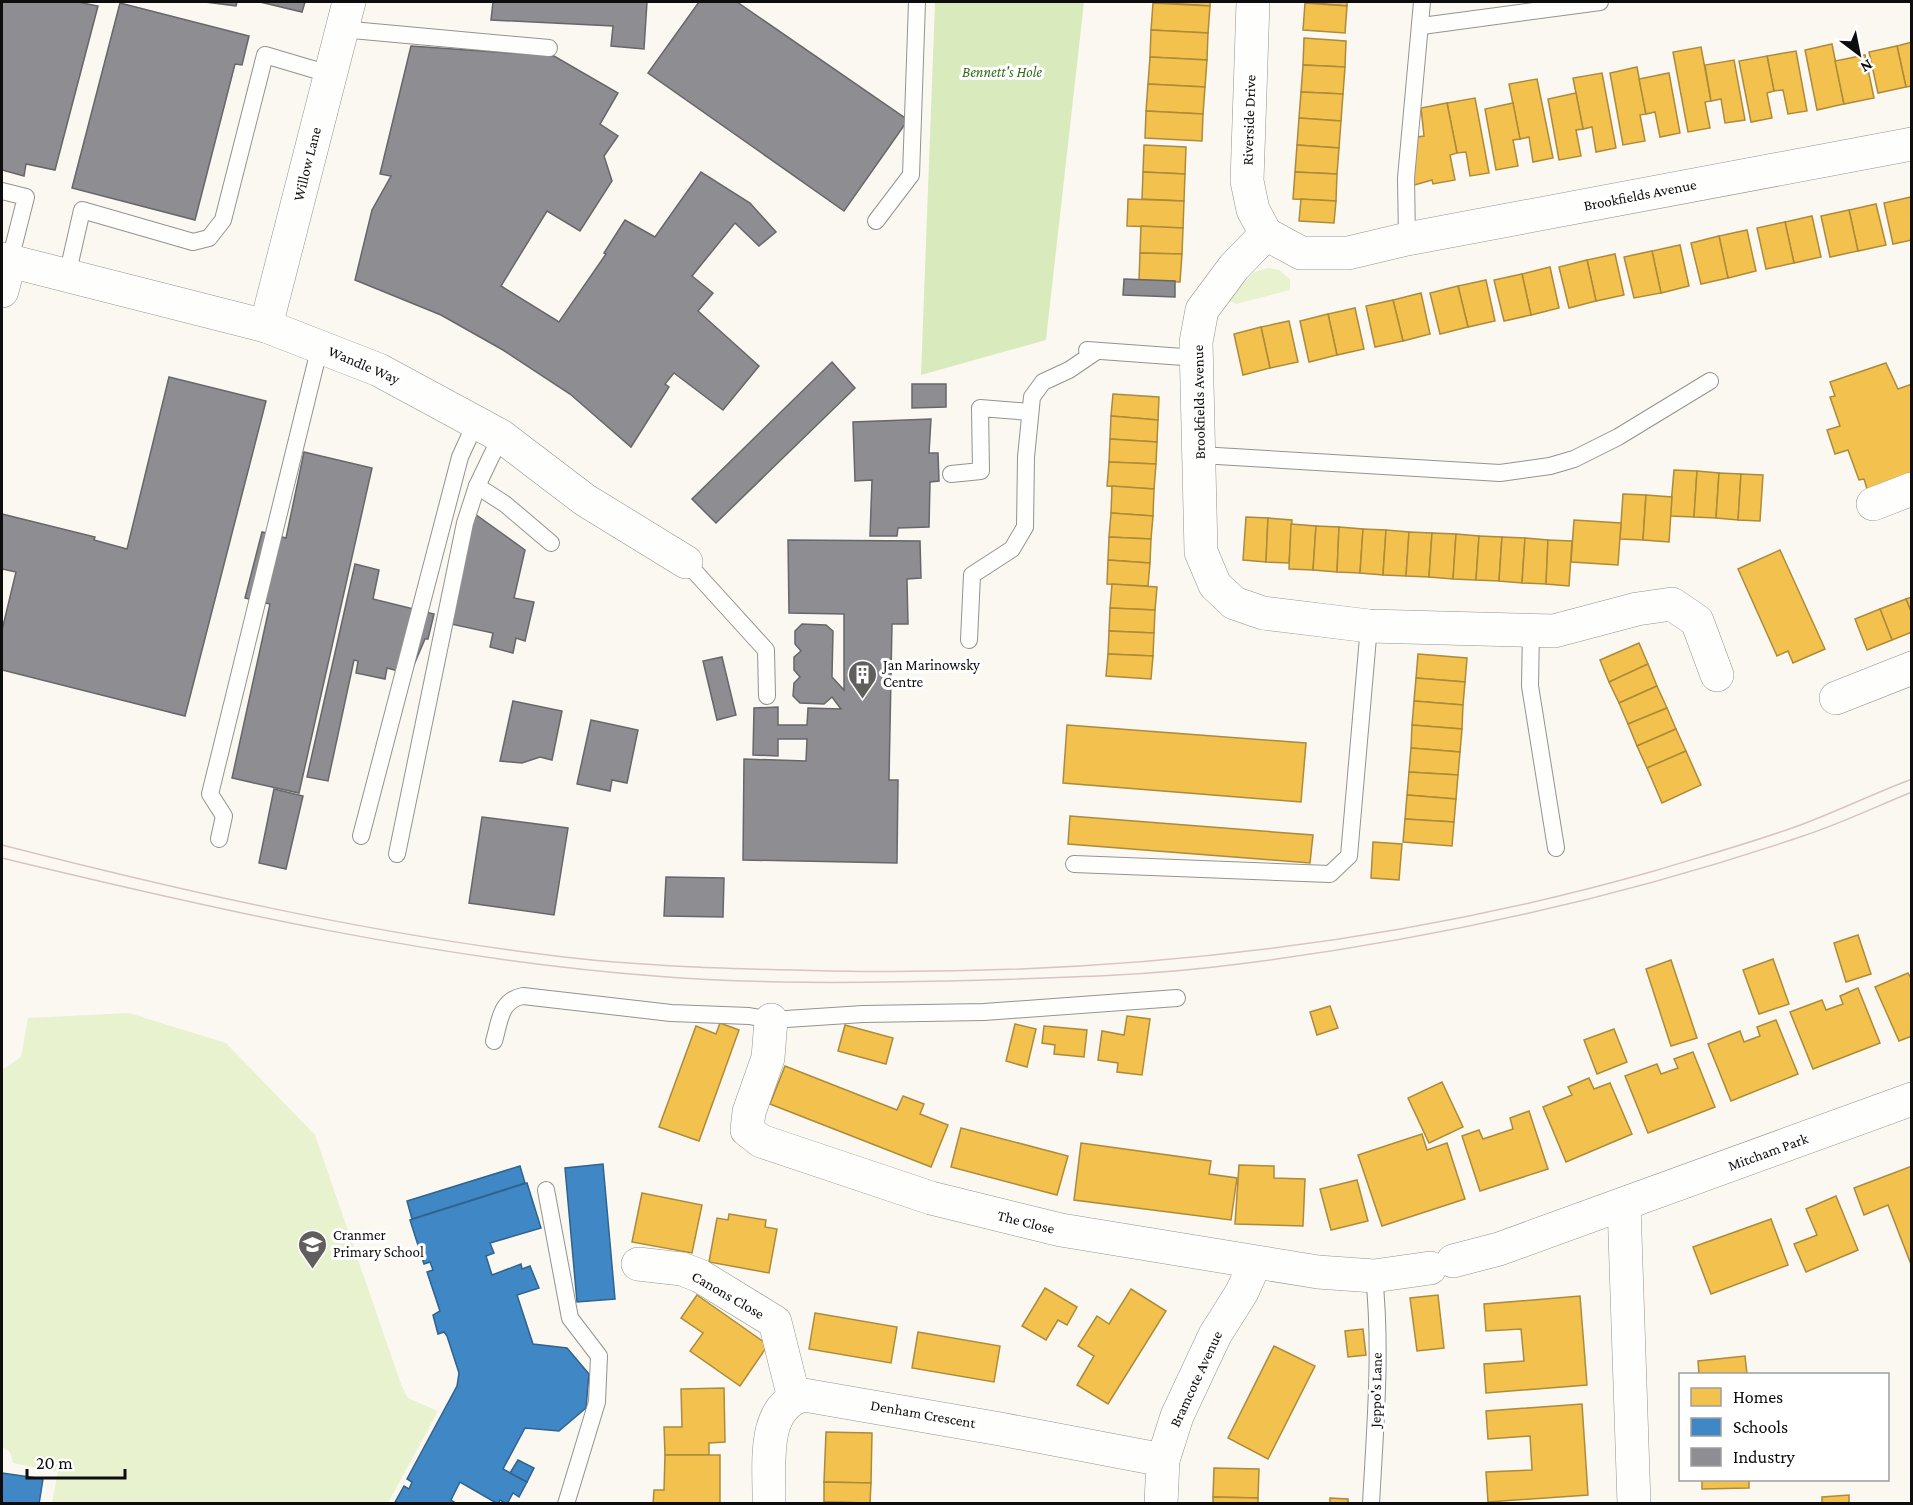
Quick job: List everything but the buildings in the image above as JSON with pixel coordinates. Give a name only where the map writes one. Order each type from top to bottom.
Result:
[{"type":"street","name":"Riverside Drive","points":[[1253,2],[1247,181],[1253,210],[1266,234]]},
{"type":"street","name":"Willow Lane","points":[[266,326],[345,15]]},
{"type":"street","name":"Brookfields Avenue","points":[[1718,675],[1698,621],[1672,604],[1637,609],[1554,631],[1370,626],[1263,613],[1234,603],[1215,585],[1201,552],[1196,342],[1202,310],[1234,267],[1266,234],[1301,253],[1348,253],[1407,239],[1911,144]]},
{"type":"street","name":"Wandle Way","points":[[6,259],[266,326],[405,381],[488,429],[585,500],[686,562]]},
{"type":"street","points":[[2,291],[6,259]]},
{"type":"street","points":[[1873,504],[1911,489]]},
{"type":"street","points":[[1836,698],[1911,668]]},
{"type":"street","name":"The Close","points":[[771,1020],[768,1058],[749,1112],[747,1130],[761,1141],[931,1198],[1061,1230],[1318,1272],[1374,1276],[1441,1264]]},
{"type":"street","name":"Mitcham Park","points":[[1441,1264],[1499,1249],[1911,1099]]},
{"type":"street","points":[[1624,1204],[1634,1503]]},
{"type":"street","name":"Bramcote Avenue","points":[[1161,1503],[1163,1460],[1177,1416],[1194,1376],[1215,1335],[1242,1292],[1255,1263]]},
{"type":"street","name":"Canons Close","points":[[638,1264],[682,1269],[700,1276],[775,1322],[794,1398]]},
{"type":"street","name":"Denham Crescent","points":[[794,1398],[817,1396],[1163,1460]]},
{"type":"street","points":[[769,1503],[774,1421],[784,1405],[794,1398]]},
{"type":"lane","points":[[876,221],[911,175],[917,2]]},
{"type":"lane","points":[[1407,239],[1406,178],[1422,26],[1422,2]]},
{"type":"lane","points":[[1422,26],[1600,2]]},
{"type":"lane","points":[[345,15],[549,48]]},
{"type":"lane","points":[[68,276],[82,210],[193,242],[209,238],[223,220],[265,55],[329,74]]},
{"type":"lane","points":[[2,191],[26,197],[6,259]]},
{"type":"lane","points":[[219,839],[224,816],[210,794],[320,346]]},
{"type":"lane","points":[[969,640],[972,575],[1012,549],[1025,527],[1026,457],[1030,412],[1032,398],[1043,382],[1069,370],[1089,350],[1197,358]]},
{"type":"lane","points":[[1200,455],[1500,474],[1550,466],[1574,459],[1618,437],[1710,381]]},
{"type":"lane","points":[[951,474],[981,471],[980,408],[1030,412]]},
{"type":"lane","points":[[397,854],[465,524],[477,486],[488,429]]},
{"type":"lane","points":[[361,836],[460,457],[488,429]]},
{"type":"lane","points":[[477,486],[505,504],[551,543]]},
{"type":"lane","points":[[686,562],[766,650],[767,696]]},
{"type":"lane","points":[[1074,864],[1330,874],[1349,856],[1370,626]]},
{"type":"lane","points":[[1532,630],[1530,686],[1556,848]]},
{"type":"lane","points":[[494,1041],[503,1006],[511,998],[523,996],[671,1013],[749,1016],[771,1020],[863,1014],[984,1012],[1177,998]]},
{"type":"lane","points":[[546,1190],[570,1318],[599,1356],[597,1402],[566,1503]]},
{"type":"lane","name":"Jeppo's Lane","points":[[1371,1503],[1377,1388],[1377,1302],[1374,1276]]},
{"type":"green space","name":"Bennett's Hole","points":[[935,2],[1084,2],[1046,340],[921,375]]},
{"type":"green space","points":[[1268,268],[1279,270],[1290,279],[1290,290],[1236,304],[1228,300],[1254,272]]},
{"type":"green space","points":[[129,1013],[226,1043],[315,1135],[402,1387],[408,1398],[438,1411],[388,1503],[52,1503],[58,1472],[13,1463],[10,1452],[2,1447],[2,1070],[21,1057],[28,1018]]},
{"type":"tram line","points":[[2,845],[273,909],[410,935],[548,955],[654,965],[831,971],[1039,968],[1143,962],[1247,951],[1350,937],[1452,919],[1553,897],[1729,849],[1803,824],[1912,779]]},
{"type":"tram line","points":[[2,858],[164,896],[326,930],[490,958],[572,968],[692,979],[765,982],[1055,978],[1126,975],[1231,965],[1376,944],[1520,915],[1592,898],[1733,859],[1844,821],[1912,792]]},
{"type":"place","name":"Jan Marinowsky Centre","points":[[862,700]]},
{"type":"place","name":"Cranmer Primary School","points":[[312,1270]]}]
